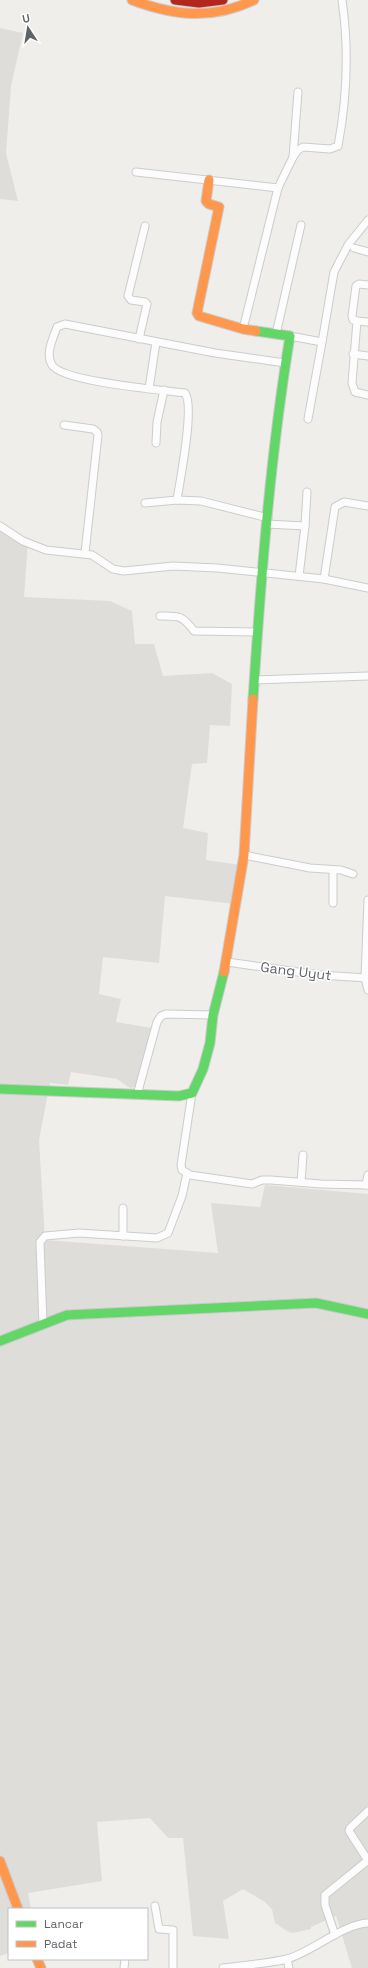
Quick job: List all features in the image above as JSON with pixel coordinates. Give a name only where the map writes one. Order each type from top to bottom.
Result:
[{"type":"main road","points":[[132,0],[154,9],[182,14],[217,13],[242,7],[254,0]]},
{"type":"main road","points":[[175,0],[186,3],[215,2],[224,0]]},
{"type":"main road","points":[[0,1089],[179,1096],[192,1093],[210,1043],[213,1015],[227,962],[244,855],[261,573],[277,416],[290,336],[243,329],[199,316],[197,312],[219,207],[209,204],[206,201],[209,180]]},
{"type":"main road","points":[[0,1341],[67,1315],[316,1303],[368,1314]]},
{"type":"main road","points":[[0,1861],[18,1908]]},
{"type":"street","points":[[243,329],[278,188],[293,157],[298,150],[303,147],[330,149],[338,146],[345,110],[345,21],[342,0]]},
{"type":"street","points":[[293,157],[298,92]]},
{"type":"street","points":[[136,172],[278,188]]},
{"type":"street","points":[[308,419],[334,272],[348,245],[368,220]]},
{"type":"street","points":[[276,334],[301,225]]},
{"type":"street","points":[[139,339],[147,304],[145,302],[131,300],[128,296],[145,226]]},
{"type":"street","points":[[354,248],[368,252]]},
{"type":"street","points":[[368,286],[359,284],[356,286],[352,316],[353,320],[368,322]]},
{"type":"street","points":[[357,321],[352,384],[355,392],[368,395]]},
{"type":"street","points":[[177,500],[188,415],[188,396],[186,393],[91,380],[60,373],[52,365],[49,359],[49,352],[57,327],[61,325],[215,353],[285,363]]},
{"type":"street","points":[[290,336],[322,342]]},
{"type":"street","points":[[149,389],[156,342]]},
{"type":"street","points":[[354,354],[368,356]]},
{"type":"street","points":[[156,444],[157,422],[164,390]]},
{"type":"street","points":[[64,425],[93,429],[98,435],[85,553]]},
{"type":"street","points":[[299,576],[305,526],[307,492]]},
{"type":"street","points":[[144,503],[177,500],[201,501],[267,521],[305,526]]},
{"type":"street","points":[[324,578],[335,507],[344,502],[368,506]]},
{"type":"street","points":[[0,526],[22,540],[46,550],[68,553],[85,553],[101,560],[108,568],[118,570],[173,566],[217,568],[324,578],[368,588]]},
{"type":"street","points":[[160,616],[179,616],[186,620],[194,631],[258,632]]},
{"type":"street","points":[[254,680],[368,676]]},
{"type":"street","points":[[244,855],[310,868],[334,870],[354,874]]},
{"type":"street","points":[[333,903],[334,870]]},
{"type":"street","points":[[368,900],[366,978],[368,990]]},
{"type":"street","name":"Gang Uyut","points":[[227,962],[319,975],[366,978]]},
{"type":"street","points":[[137,1095],[157,1022],[161,1016],[166,1014],[213,1015]]},
{"type":"street","points":[[192,1093],[181,1165],[182,1170],[187,1173],[196,1176],[252,1184],[262,1180],[271,1180],[367,1185],[368,1175]]},
{"type":"street","points":[[301,1182],[303,1156]]},
{"type":"street","points":[[43,1324],[40,1242],[45,1236],[79,1233],[156,1238],[168,1233],[182,1196],[187,1173]]},
{"type":"street","points":[[123,1208],[123,1236]]},
{"type":"street","points":[[335,1936],[325,1905],[325,1895],[367,1862],[367,1859],[349,1831],[350,1828],[368,1811]]},
{"type":"street","points":[[155,1906],[159,1929],[173,1930],[173,1968]]},
{"type":"street","points":[[223,1968],[287,1959],[363,1923],[368,1923]]},
{"type":"street","points":[[287,1959],[290,1968]]},
{"type":"shaded area","points":[[0,28],[23,33],[11,86],[6,153],[18,201],[0,199]]},
{"type":"shaded area","points":[[0,522],[28,542],[24,597],[110,601],[132,611],[135,644],[154,644],[163,676],[212,673],[232,684],[230,726],[210,725],[207,763],[192,764],[183,828],[208,833],[206,860],[240,865],[235,904],[165,896],[159,963],[103,957],[99,994],[121,999],[116,1022],[152,1028],[139,1086],[130,1088],[117,1079],[71,1072],[68,1085],[50,1083],[39,1140],[45,1240],[218,1253],[211,1203],[260,1207],[265,1185],[368,1194],[368,1968],[352,1968],[336,1916],[311,1927],[311,1929],[292,1933],[275,1923],[272,1909],[265,1902],[243,1889],[223,1901],[229,1939],[193,1936],[183,1838],[168,1838],[150,1818],[97,1822],[102,1881],[28,1893],[31,1908],[8,1908],[8,1953],[0,1956]]},
{"type":"traffic: fast","points":[[253,699],[263,563],[272,472],[290,336],[256,331]]},
{"type":"traffic: fast","points":[[0,1089],[179,1096],[192,1093],[203,1069],[210,1043],[213,1015],[224,972]]},
{"type":"traffic: fast","points":[[0,1341],[67,1315],[316,1303],[368,1314]]},
{"type":"traffic: slow","points":[[132,0],[163,10],[193,14],[223,11],[254,0]]},
{"type":"traffic: slow","points":[[209,180],[206,201],[209,204],[219,207],[197,313],[199,316],[243,329],[256,331]]},
{"type":"traffic: slow","points":[[224,972],[244,855],[253,699]]},
{"type":"traffic: slow","points":[[0,1861],[18,1908]]},
{"type":"traffic: slow","points":[[37,1960],[41,1968]]},
{"type":"traffic: jam","points":[[175,0],[199,3],[223,0]]}]
